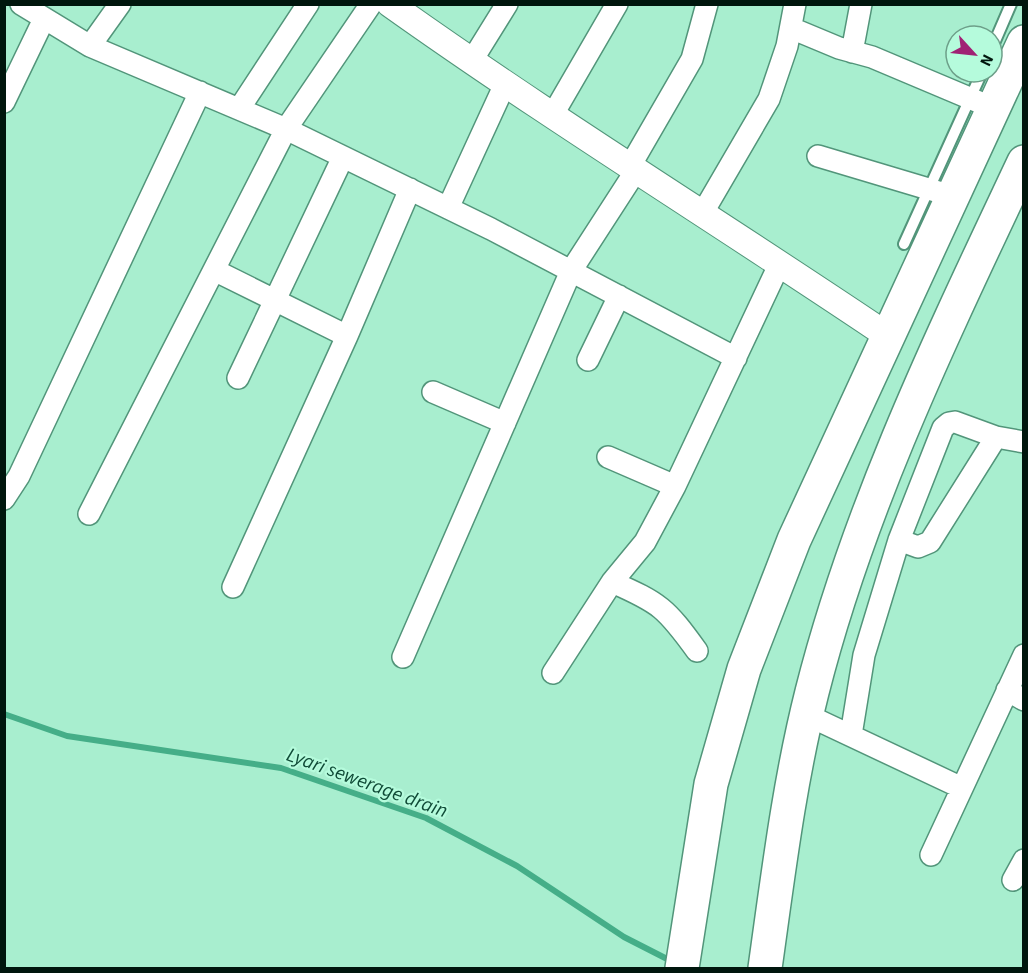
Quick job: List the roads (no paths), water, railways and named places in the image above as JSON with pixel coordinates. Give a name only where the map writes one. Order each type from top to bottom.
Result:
[{"type":"main road","points":[[682,969],[711,784],[744,669],[794,540],[888,336],[940,193],[982,103],[1023,42]]},
{"type":"main road","points":[[765,969],[788,807],[810,703],[848,571],[933,356],[1023,162]]},
{"type":"street","points":[[21,4],[90,46],[286,129],[448,208],[736,358]]},
{"type":"street","points":[[90,46],[120,4]]},
{"type":"street","points":[[239,109],[308,4]]},
{"type":"street","points":[[89,514],[286,129],[371,4]]},
{"type":"street","points":[[390,4],[471,62],[632,170],[780,263],[888,336]]},
{"type":"street","points":[[471,62],[507,4]]},
{"type":"street","points":[[552,116],[617,4]]},
{"type":"street","points":[[403,657],[571,271],[632,170],[692,59],[707,4]]},
{"type":"street","points":[[702,214],[769,99],[791,28],[795,4]]},
{"type":"street","points":[[852,52],[861,4]]},
{"type":"street","points":[[4,102],[44,19]]},
{"type":"street","points":[[791,28],[852,52],[872,57],[982,103]]},
{"type":"street","points":[[448,208],[505,84]]},
{"type":"street","points":[[4,499],[19,476],[200,92]]},
{"type":"street","points":[[819,156],[940,193]]},
{"type":"street","points":[[238,378],[343,157]]},
{"type":"street","points":[[233,587],[347,336],[410,189]]},
{"type":"street","points":[[553,673],[612,582],[645,542],[675,486],[780,263]]},
{"type":"street","points":[[214,270],[347,336]]},
{"type":"street","points":[[588,360],[619,296]]},
{"type":"street","points":[[433,392],[505,423]]},
{"type":"street","points":[[851,735],[864,655],[899,540],[946,425],[956,422],[996,437],[1023,442]]},
{"type":"street","points":[[899,540],[918,547],[930,542],[996,437]]},
{"type":"street","points":[[608,457],[675,486]]},
{"type":"street","points":[[612,582],[651,598],[662,607],[697,651]]},
{"type":"street","points":[[931,855],[962,788],[1015,695],[1023,655]]},
{"type":"street","points":[[810,703],[851,735],[962,788]]},
{"type":"street","points":[[1013,880],[1023,860]]},
{"type":"lane","points":[[1002,24],[1011,4]]},
{"type":"lane","points":[[982,84],[982,103]]},
{"type":"lane","points":[[904,244],[940,193]]},
{"type":"waterway","name":"Lyari sewerage drain","points":[[4,714],[67,736],[281,768],[426,818],[517,866],[624,937],[673,962]]}]
